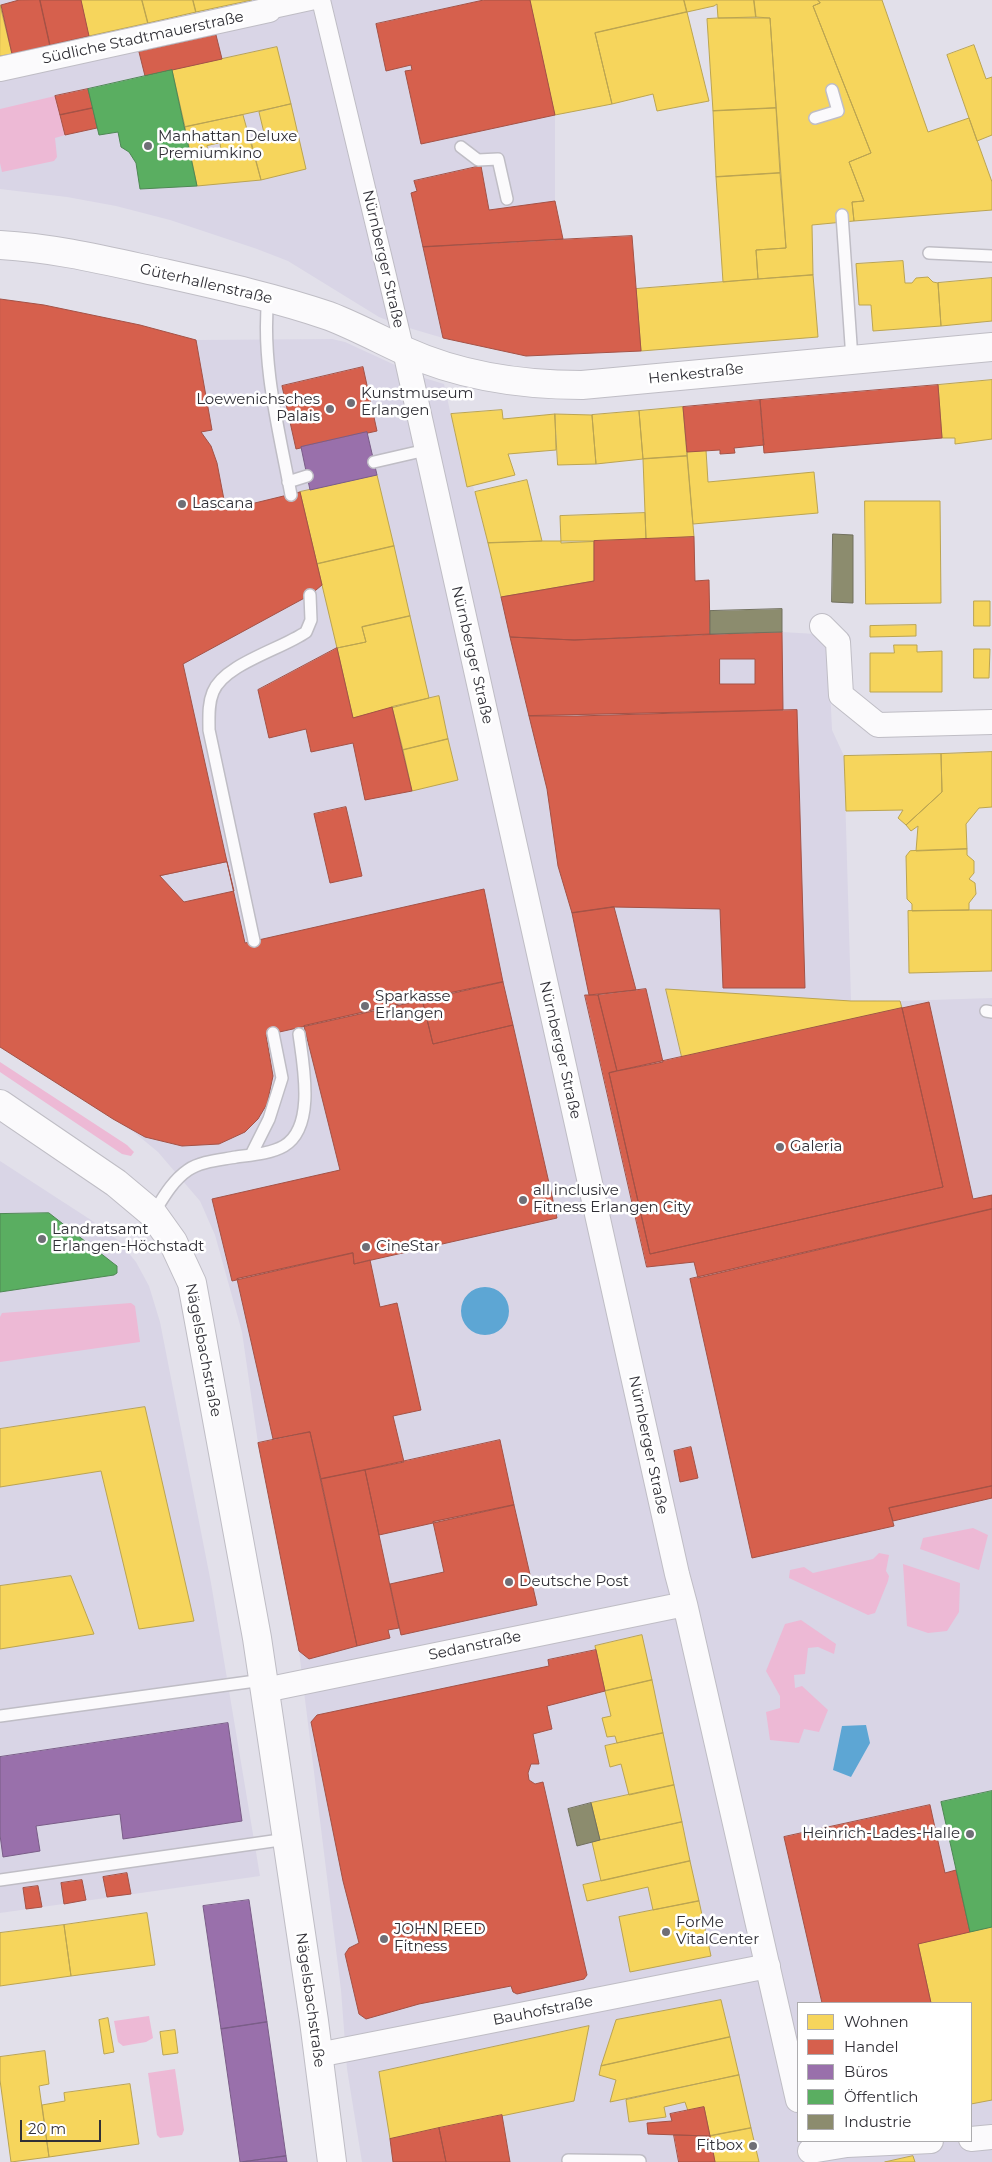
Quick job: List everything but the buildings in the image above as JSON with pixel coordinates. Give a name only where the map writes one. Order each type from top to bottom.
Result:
[{"type":"street","name":"Südliche Stadtmauerstraße","points":[[0,69],[315,0]]},
{"type":"street","name":"Nürnberger Straße","points":[[321,0],[405,351],[673,1556],[686,1604],[797,2096]]},
{"type":"street","name":"Güterhallenstraße","points":[[0,245],[58,251],[268,297],[350,324],[405,351]]},
{"type":"street","name":"Henkestraße","points":[[405,351],[441,365],[483,376],[521,383],[582,385],[992,347]]},
{"type":"street","points":[[822,626],[838,642],[841,695],[878,725],[992,722]]},
{"type":"street","name":"Nägelsbachstraße","points":[[0,1104],[116,1183],[152,1214],[172,1242],[192,1283],[257,1638],[332,2162]]},
{"type":"street","name":"Sedanstraße","points":[[264,1685],[686,1604]]},
{"type":"street","name":"Bauhofstraße","points":[[318,2055],[768,1966]]},
{"type":"street","points":[[972,2138],[992,2137]]},
{"type":"street","points":[[810,2151],[847,2145],[910,2142]]},
{"type":"lane","points":[[815,118],[838,111],[832,90]]},
{"type":"lane","points":[[462,147],[478,160],[498,159],[507,199]]},
{"type":"lane","points":[[842,215],[852,359]]},
{"type":"lane","points":[[929,254],[992,256]]},
{"type":"lane","points":[[268,297],[265,327],[274,402],[291,495]]},
{"type":"lane","points":[[374,462],[426,450]]},
{"type":"lane","points":[[288,482],[307,476]]},
{"type":"lane","points":[[254,941],[209,730],[208,709],[213,692],[219,682],[234,670],[306,632],[311,620],[310,594]]},
{"type":"lane","points":[[251,1155],[268,1119],[282,1078],[273,1033]]},
{"type":"lane","points":[[152,1214],[173,1183],[189,1169],[214,1161],[251,1155],[284,1146],[294,1137],[302,1120],[305,1096],[299,1034]]},
{"type":"lane","points":[[0,1716],[264,1685]]},
{"type":"lane","points":[[0,1880],[287,1839]]},
{"type":"lane","points":[[568,2160],[640,2161]]},
{"type":"shaded area","points":[[0,0],[530,0],[555,115],[555,201],[563,239],[632,236],[641,351],[526,356],[443,338],[379,317],[288,261],[257,249],[170,220],[116,206],[67,197],[0,189]]},
{"type":"shaded area","points":[[55,96],[65,135],[55,138],[57,157],[54,161],[2,172],[0,163],[0,109]]},
{"type":"shaded area","points":[[0,299],[44,305],[140,325],[196,340],[332,339],[345,342],[421,377],[444,384],[467,487],[473,486],[488,543],[574,640],[782,632],[816,634],[828,643],[832,730],[844,756],[851,1000],[900,1001],[992,998],[992,2162],[362,2162],[347,2069],[341,1990],[299,1651],[258,1443],[242,1332],[215,1235],[200,1201],[158,1152],[135,1133],[0,1047]]},
{"type":"shaded area","points":[[0,1062],[127,1145],[134,1152],[131,1156],[122,1154],[0,1072]]},
{"type":"shaded area","points":[[0,1161],[91,1220],[119,1241],[136,1262],[149,1286],[160,1322],[211,1583],[260,1876],[0,1913]]},
{"type":"shaded area","points":[[131,1303],[135,1306],[140,1342],[0,1362],[0,1317],[2,1313]]},
{"type":"shaded area","points":[[973,1528],[988,1535],[979,1570],[920,1549],[923,1538]]},
{"type":"shaded area","points":[[879,1553],[889,1555],[886,1571],[889,1576],[875,1613],[868,1615],[789,1578],[790,1570],[804,1567],[813,1573],[873,1559]]},
{"type":"shaded area","points":[[903,1564],[960,1583],[959,1612],[947,1631],[928,1633],[907,1626]]},
{"type":"shaded area","points":[[801,1620],[836,1644],[834,1654],[818,1647],[808,1648],[805,1674],[794,1675],[795,1688],[802,1686],[828,1710],[819,1732],[804,1729],[799,1743],[770,1740],[766,1712],[780,1708],[780,1696],[766,1671],[785,1624]]},
{"type":"shaded area","points":[[149,2016],[153,2038],[146,2042],[123,2046],[118,2042],[114,2021]]},
{"type":"shaded area","points":[[175,2069],[184,2130],[182,2135],[160,2138],[157,2135],[148,2073]]},
{"type":"water","points":[[485,1287],[494,1289],[502,1294],[507,1302],[509,1311],[507,1320],[502,1328],[494,1333],[485,1335],[476,1333],[468,1328],[463,1320],[461,1311],[463,1302],[468,1294],[476,1289]]},
{"type":"water","points":[[866,1725],[870,1743],[851,1777],[833,1770],[842,1726]]},
{"type":"place","name":"Manhattan Deluxe Premiumkino","points":[[148,146]]},
{"type":"place","name":"Kunstmuseum Erlangen","points":[[351,403]]},
{"type":"place","name":"Loewenichsches Palais","points":[[330,409]]},
{"type":"place","name":"Lascana","points":[[182,504]]},
{"type":"place","name":"Sparkasse Erlangen","points":[[365,1006]]},
{"type":"place","name":"Galeria","points":[[780,1147]]},
{"type":"place","name":"all inclusive Fitness Erlangen City","points":[[523,1200]]},
{"type":"place","name":"Landratsamt Erlangen-Höchstadt","points":[[42,1239]]},
{"type":"place","name":"CineStar","points":[[366,1247]]},
{"type":"place","name":"Deutsche Post","points":[[509,1582]]},
{"type":"place","name":"Heinrich-Lades-Halle","points":[[970,1834]]},
{"type":"place","name":"ForMe VitalCenter","points":[[666,1932]]},
{"type":"place","name":"JOHN REED Fitness","points":[[384,1939]]},
{"type":"place","name":"Fitbox","points":[[753,2146]]}]
